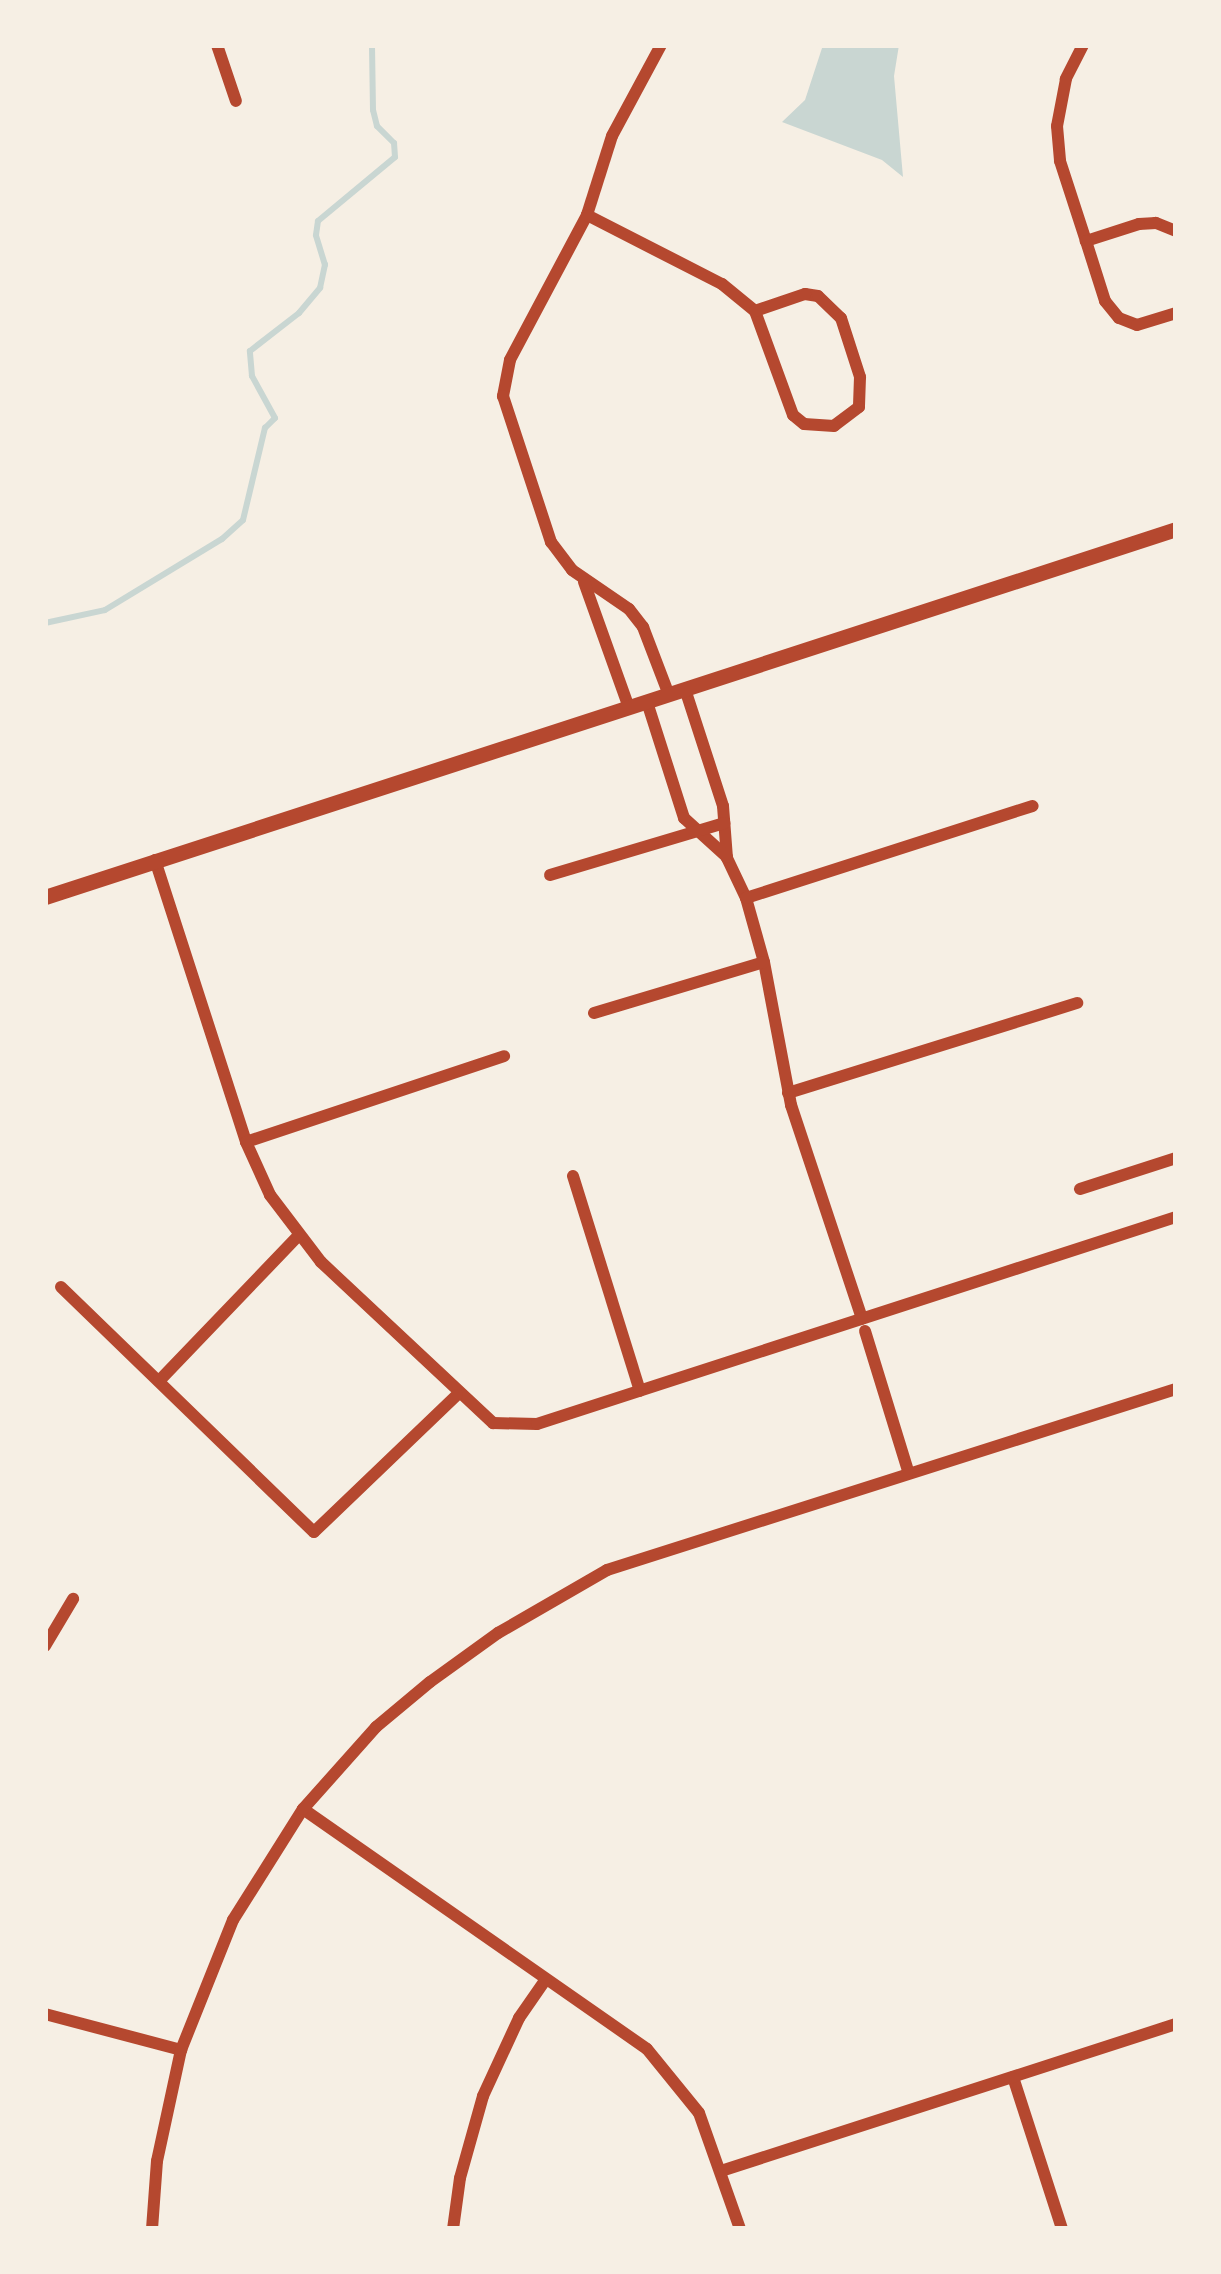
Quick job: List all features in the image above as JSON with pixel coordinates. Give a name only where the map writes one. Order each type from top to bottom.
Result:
[{"type":"street","points":[[217,45],[236,101]]},
{"type":"street","points":[[661,45],[612,136],[587,215],[510,360],[503,396],[551,542],[584,580],[629,609],[677,692],[724,823],[728,858]]},
{"type":"street","points":[[1083,45],[1066,79],[1057,126],[1060,161],[1105,302],[1119,318],[1137,325],[1176,314]]},
{"type":"street","points":[[587,215],[722,284],[755,311],[793,415],[820,428],[848,418],[862,396],[860,377],[832,305],[805,294],[755,311]]},
{"type":"street","points":[[1086,241],[1139,224],[1156,223],[1176,231]]},
{"type":"street","points":[[45,897],[1176,529]]},
{"type":"street","points":[[584,580],[629,708]]},
{"type":"street","points":[[647,702],[684,818],[702,829],[728,858],[746,898],[764,962],[788,1093],[908,1472]]},
{"type":"street","points":[[746,898],[1033,806]]},
{"type":"street","points":[[550,875],[724,823]]},
{"type":"street","points":[[155,860],[246,1142],[270,1195],[299,1235],[457,1395],[493,1423],[524,1427],[864,1325],[1176,1217]]},
{"type":"street","points":[[594,1013],[764,962]]},
{"type":"street","points":[[788,1093],[1077,1004]]},
{"type":"street","points":[[246,1142],[504,1056]]},
{"type":"street","points":[[1080,1189],[1176,1158]]},
{"type":"street","points":[[573,1176],[640,1390]]},
{"type":"street","points":[[159,1382],[299,1235]]},
{"type":"street","points":[[62,1287],[314,1532],[457,1395]]},
{"type":"street","points":[[152,2229],[158,2161],[181,2050],[233,1920],[303,1809],[376,1727],[446,1669],[607,1570],[1176,1389]]},
{"type":"street","points":[[45,1646],[73,1599]]},
{"type":"street","points":[[303,1809],[647,2049],[699,2113],[740,2229]]},
{"type":"street","points":[[454,2229],[464,2158],[483,2096],[519,2018],[546,1979]]},
{"type":"street","points":[[45,2014],[181,2050]]},
{"type":"street","points":[[721,2170],[1176,2024]]},
{"type":"street","points":[[1013,2077],[1062,2229]]},
{"type":"shaded area","points":[[823,45],[899,45],[894,76],[903,177],[882,160],[782,122],[805,100]]},
{"type":"waterway","points":[[45,623],[105,610],[222,539],[243,520],[265,428],[275,418],[252,376],[250,351],[299,313],[320,288],[325,265],[316,235],[318,221],[395,157],[394,143],[377,126],[373,110],[372,45]]}]
